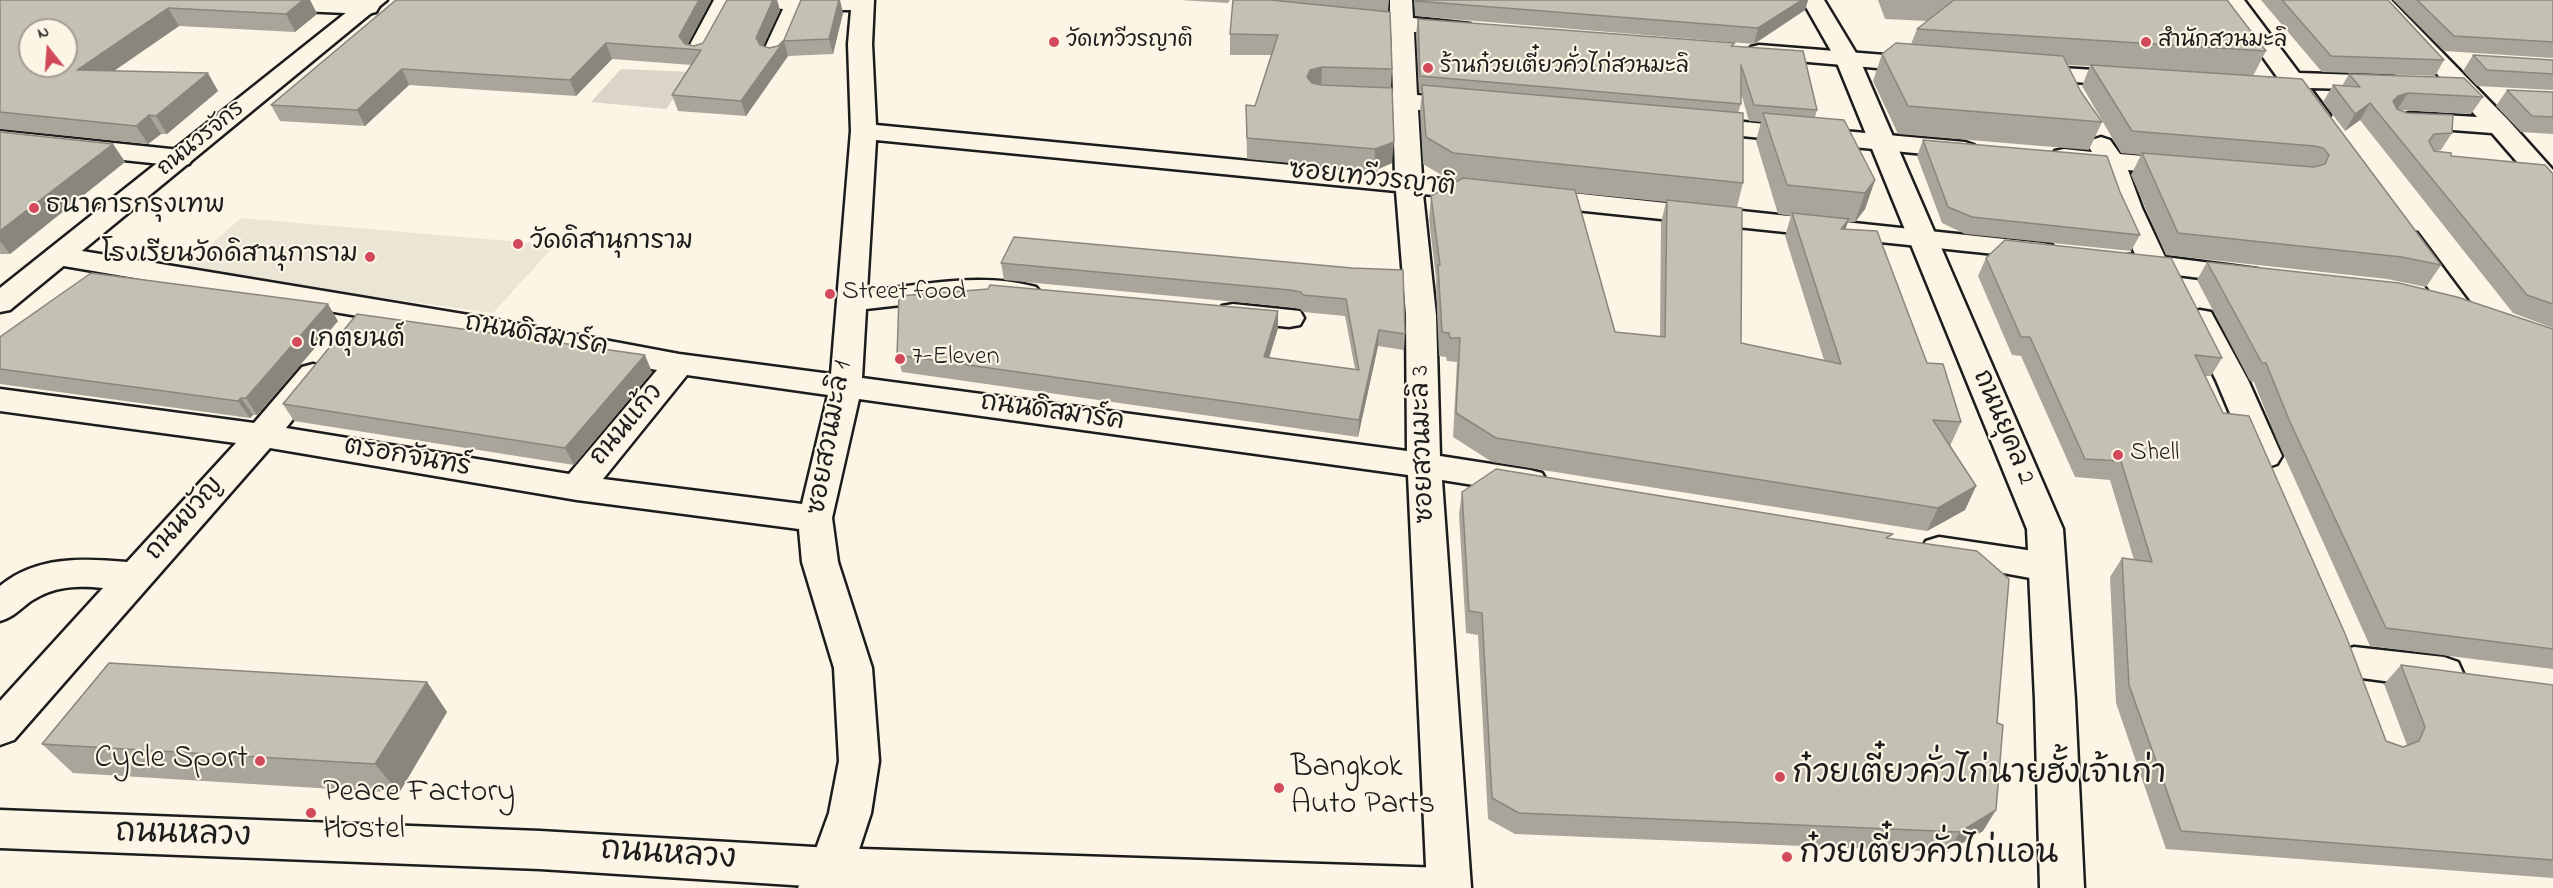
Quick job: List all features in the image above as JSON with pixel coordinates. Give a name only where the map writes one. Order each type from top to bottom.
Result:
[{"type":"street","points":[[211,0],[372,3]]},
{"type":"street","points":[[698,52],[725,0]]},
{"type":"street","points":[[741,0],[863,3]]},
{"type":"street","name":"ถนนยุคล 2","points":[[1813,0],[1847,58],[2045,529],[2055,700],[2062,888]]},
{"type":"street","points":[[2233,0],[2288,86],[2333,137]]},
{"type":"street","points":[[2379,0],[2548,176]]},
{"type":"street","name":"ถนนวรจักร","points":[[0,303],[372,3]]},
{"type":"street","points":[[774,54],[797,3]]},
{"type":"street","name":"ซอยสวนมะลิ 1","points":[[826,878],[850,813],[859,761],[853,668],[820,562],[815,518],[834,445],[846,385],[864,131],[860,44],[863,3]]},
{"type":"street","points":[[1321,16],[1402,12],[1484,30]]},
{"type":"street","name":"ซอยสวนมะลิ 3","points":[[1402,12],[1409,184],[1421,315],[1424,465],[1447,888]]},
{"type":"street","points":[[1742,50],[1950,67]]},
{"type":"street","points":[[2437,60],[2472,62]]},
{"type":"street","points":[[2007,72],[2157,81]]},
{"type":"street","points":[[2062,75],[2075,101]]},
{"type":"street","points":[[2288,86],[2420,84],[2506,97]]},
{"type":"street","points":[[1321,97],[1407,100],[1490,107]]},
{"type":"street","points":[[2397,120],[2500,126]]},
{"type":"street","points":[[1677,124],[1986,152]]},
{"type":"street","points":[[2090,127],[2112,161],[2128,208],[2232,380],[2278,484]]},
{"type":"street","name":"ซอยเทวีวรญาติ","points":[[864,131],[1409,184],[2073,255]]},
{"type":"street","points":[[0,139],[180,158]]},
{"type":"street","points":[[2043,156],[2206,170]]},
{"type":"street","points":[[2502,166],[2548,176]]},
{"type":"street","points":[[2395,222],[2468,311],[2419,298]]},
{"type":"street","name":"ถนนดิสมาร์ค","points":[[58,256],[679,364],[1424,465],[1553,486]]},
{"type":"street","points":[[2107,259],[2268,277]]},
{"type":"street","points":[[852,302],[971,288],[1053,296]]},
{"type":"street","name":"ถนนขวัญ","points":[[0,728],[262,435],[367,308]]},
{"type":"street","points":[[1206,310],[1289,318]]},
{"type":"street","name":"ถนนแก้ว","points":[[577,488],[679,364]]},
{"type":"street","name":"ตรอกจันทร์","points":[[0,400],[262,435],[577,488],[815,518]]},
{"type":"street","points":[[1906,544],[2047,567]]},
{"type":"street","points":[[0,607],[13,594],[45,576],[80,572],[135,577]]},
{"type":"street","points":[[2354,663],[2478,677]]},
{"type":"street","name":"ถนนหลวง","points":[[0,829],[530,849],[826,878],[1447,888]]},
{"type":"shaded area","points":[[621,69],[693,72],[666,109],[591,102]]},
{"type":"shaded area","name":"โรงเรียนวัดดิสานุการาม","points":[[241,218],[555,245],[493,313],[182,270]]},
{"type":"building","points":[[0,0],[303,0],[286,14],[168,8],[78,69],[78,18],[18,18],[18,78],[78,78],[78,70],[208,73],[156,116],[149,115],[136,126],[0,112]]},
{"type":"building","points":[[396,0],[699,0],[679,36],[685,44],[694,46],[703,43],[727,0],[773,0],[756,38],[760,45],[769,48],[778,46],[784,40],[801,0],[839,0],[829,39],[784,41],[741,101],[672,95],[701,50],[606,43],[570,80],[402,69],[357,110],[271,105]]},
{"type":"building","points":[[1233,0],[1270,0],[1390,12],[1392,69],[1322,67],[1310,70],[1307,77],[1312,83],[1321,85],[1392,88],[1394,142],[1375,149],[1247,138],[1246,105],[1255,106],[1278,35],[1230,34]]},
{"type":"building","points":[[1416,0],[1802,0],[1758,28]]},
{"type":"building","points":[[1954,0],[2227,0],[2266,51],[1917,29]]},
{"type":"building","points":[[2282,0],[2388,0],[2444,60],[2331,56]]},
{"type":"building","points":[[2417,0],[2553,0],[2553,42],[2454,36]]},
{"type":"building","points":[[1418,19],[1735,43],[1731,46],[1803,51],[1817,110],[1754,105],[1741,65],[1741,104],[1420,76]]},
{"type":"building","points":[[1896,43],[2063,56],[2081,92],[2102,122],[1908,106],[1882,54]]},
{"type":"building","points":[[2473,55],[2553,60],[2553,74],[2487,70]]},
{"type":"building","points":[[2091,65],[2302,79],[2441,265],[2402,257],[2178,233],[2142,153],[2314,167],[2325,164],[2329,155],[2323,148],[2314,146],[2132,131]]},
{"type":"building","points":[[2349,74],[2464,78],[2483,97],[2408,93],[2398,96],[2393,101],[2397,109],[2407,113],[2453,115],[2452,133],[2434,134],[2429,141],[2434,151],[2451,153],[2451,156],[2545,165],[2553,174],[2553,304],[2527,295],[2370,103],[2355,114],[2333,85],[2360,87]]},
{"type":"building","points":[[1422,85],[1743,113],[1743,183],[1453,153],[1426,137]]},
{"type":"building","points":[[2507,90],[2553,92],[2553,117],[2532,116]]},
{"type":"building","points":[[1763,113],[1844,120],[1875,180],[1865,193],[1787,185]]},
{"type":"building","points":[[0,132],[113,144],[0,231]]},
{"type":"building","points":[[1923,140],[2107,156],[2120,192],[2140,235],[1972,217],[1948,207]]},
{"type":"building","points":[[1463,178],[1575,190],[1615,332],[1665,337],[1667,200],[1742,208],[1741,343],[1841,364],[1792,213],[1849,219],[1841,229],[1877,231],[1927,363],[1943,364],[1961,422],[1933,420],[1976,486],[1938,508],[1496,438],[1456,413],[1460,338],[1450,338],[1449,333],[1442,332],[1438,265],[1440,265],[1431,196]]},
{"type":"building","points":[[1014,237],[1352,268],[1403,270],[1405,334],[1379,330],[1359,420],[897,355],[899,296],[988,289],[990,285],[1278,311],[1264,357],[1359,370],[1346,299],[1303,295],[1301,292],[1290,290],[1001,263]]},
{"type":"building","points":[[2005,240],[2171,258],[2222,358],[2195,355],[2223,413],[2249,416],[2346,636],[2386,741],[2403,747],[2419,741],[2425,727],[2401,665],[2553,685],[2553,860],[2181,831],[2129,685],[2122,558],[2152,562],[2121,461],[2085,459],[2030,337],[2021,337],[1986,258]]},
{"type":"building","points":[[2207,262],[2399,283],[2457,297],[2553,329],[2553,649],[2386,628],[2290,422],[2266,363],[2262,363]]},
{"type":"building","points":[[91,273],[328,304],[246,398],[238,401],[0,369],[0,337]]},
{"type":"building","points":[[357,314],[645,355],[565,448],[283,404]]},
{"type":"building","points":[[1496,469],[1893,534],[1886,538],[1977,551],[2009,579],[1997,723],[2003,725],[1996,810],[1960,832],[1519,813],[1492,798],[1482,613],[1469,611],[1462,492]]},
{"type":"building","points":[[109,663],[427,682],[375,764],[42,744]]},
{"type":"place","name":"วัดเทวีวรญาติ","points":[[1054,42]]},
{"type":"place","name":"สำนักสวนมะลิ","points":[[2146,42]]},
{"type":"place","name":"ร้านก๋วยเตี๋ยวคั่วไก่สวนมะลิ","points":[[1428,68]]},
{"type":"place","name":"ธนาคารกรุงเทพ","points":[[34,208]]},
{"type":"place","name":"วัดดิสานุการาม","points":[[518,244]]},
{"type":"place","name":"โรงเรียนวัดดิสานุการาม","points":[[370,257]]},
{"type":"place","name":"Street food","points":[[830,294]]},
{"type":"place","name":"เกตุยนต์","points":[[297,342]]},
{"type":"place","name":"7-Eleven","points":[[900,359]]},
{"type":"place","name":"Shell","points":[[2118,455]]},
{"type":"place","name":"Cycle Sport","points":[[260,761]]},
{"type":"place","name":"ก๋วยเตี๋ยวคั่วไก่นายฮั้งเจ้าเก่า","points":[[1780,777]]},
{"type":"place","name":"Bangkok Auto Parts","points":[[1279,788]]},
{"type":"place","name":"Peace Factory Hostel","points":[[311,813]]},
{"type":"place","name":"ก๋วยเตี๋ยวคั่วไก่แอน","points":[[1787,857]]}]
